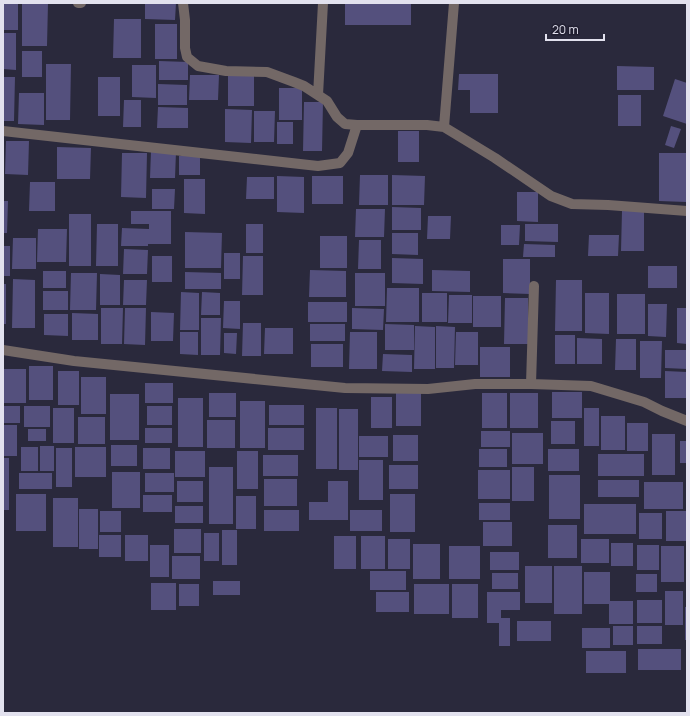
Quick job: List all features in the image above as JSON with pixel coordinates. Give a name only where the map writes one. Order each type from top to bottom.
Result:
[{"type":"street","points":[[183,3],[185,20],[185,48],[187,57],[198,66],[226,70],[267,72],[304,86],[327,101],[337,117],[345,124],[357,126],[444,127],[495,158],[551,196],[572,204],[687,211]]},
{"type":"street","points":[[318,95],[323,3]]},
{"type":"street","points":[[444,127],[454,3]]},
{"type":"street","points":[[3,131],[318,166],[340,163],[348,153],[357,126]]},
{"type":"street","points":[[531,384],[534,286]]},
{"type":"street","points":[[3,350],[74,361],[345,388],[428,389],[474,384],[591,386],[644,402],[687,421]]},
{"type":"building","points":[[3,3],[18,3],[18,30],[3,30]]},
{"type":"building","points":[[22,3],[48,3],[47,46],[22,46]]},
{"type":"building","points":[[145,3],[176,3],[175,20],[145,19]]},
{"type":"building","points":[[345,3],[411,3],[411,25],[345,25]]},
{"type":"building","points":[[114,19],[141,19],[141,58],[113,58]]},
{"type":"building","points":[[155,24],[177,24],[177,59],[155,59]]},
{"type":"building","points":[[3,33],[16,33],[16,70],[3,69]]},
{"type":"building","points":[[22,51],[42,51],[42,77],[22,77]]},
{"type":"building","points":[[159,61],[188,62],[188,80],[159,80]]},
{"type":"building","points":[[46,64],[71,64],[70,120],[46,120]]},
{"type":"building","points":[[132,65],[156,65],[156,98],[132,97]]},
{"type":"building","points":[[617,66],[654,67],[654,90],[617,90]]},
{"type":"building","points":[[228,73],[254,73],[254,106],[228,106]]},
{"type":"building","points":[[459,74],[498,74],[498,113],[470,113],[470,90],[458,90]]},
{"type":"building","points":[[190,75],[219,75],[218,100],[189,100]]},
{"type":"building","points":[[3,77],[15,77],[14,121],[3,121]]},
{"type":"building","points":[[98,77],[120,77],[120,116],[98,116]]},
{"type":"building","points":[[675,79],[687,83],[687,124],[663,116]]},
{"type":"building","points":[[158,84],[187,85],[187,105],[158,105]]},
{"type":"building","points":[[279,88],[302,88],[302,120],[279,120]]},
{"type":"building","points":[[19,93],[44,93],[44,125],[18,124]]},
{"type":"building","points":[[618,95],[641,95],[641,126],[618,126]]},
{"type":"building","points":[[124,100],[141,100],[141,127],[123,127]]},
{"type":"building","points":[[304,102],[323,102],[322,151],[303,151]]},
{"type":"building","points":[[158,107],[188,108],[188,128],[157,128]]},
{"type":"building","points":[[225,109],[252,110],[251,143],[225,142]]},
{"type":"building","points":[[254,111],[275,111],[274,142],[254,142]]},
{"type":"building","points":[[277,122],[293,122],[293,144],[277,144]]},
{"type":"building","points":[[671,126],[681,129],[674,148],[665,145]]},
{"type":"building","points":[[398,131],[419,131],[419,162],[398,162]]},
{"type":"building","points":[[6,141],[29,141],[28,175],[5,174]]},
{"type":"building","points":[[57,147],[91,148],[90,179],[57,179]]},
{"type":"building","points":[[151,151],[176,152],[175,178],[150,178]]},
{"type":"building","points":[[122,153],[147,153],[146,198],[121,197]]},
{"type":"building","points":[[659,153],[687,153],[686,202],[659,201]]},
{"type":"building","points":[[179,156],[200,156],[200,175],[179,175]]},
{"type":"building","points":[[360,175],[388,175],[388,205],[359,205]]},
{"type":"building","points":[[392,175],[425,176],[424,205],[392,205]]},
{"type":"building","points":[[277,176],[304,177],[304,213],[277,212]]},
{"type":"building","points":[[312,176],[343,176],[343,204],[312,204]]},
{"type":"building","points":[[247,177],[274,177],[274,199],[246,199]]},
{"type":"building","points":[[184,179],[205,179],[205,214],[184,213]]},
{"type":"building","points":[[30,182],[55,182],[55,211],[29,211]]},
{"type":"building","points":[[152,189],[175,189],[174,209],[152,209]]},
{"type":"building","points":[[517,192],[538,192],[538,222],[517,221]]},
{"type":"building","points":[[3,201],[8,201],[7,233],[3,233]]},
{"type":"building","points":[[392,207],[421,208],[421,230],[392,230]]},
{"type":"building","points":[[356,209],[385,209],[384,237],[355,237]]},
{"type":"building","points":[[131,211],[171,211],[171,244],[121,246],[122,228],[149,229],[149,224],[131,224]]},
{"type":"building","points":[[622,211],[644,211],[644,251],[621,251]]},
{"type":"building","points":[[69,214],[91,214],[91,266],[69,266]]},
{"type":"building","points":[[428,216],[451,216],[450,239],[427,239]]},
{"type":"building","points":[[97,224],[118,224],[118,266],[96,266]]},
{"type":"building","points":[[246,224],[263,224],[263,253],[246,253]]},
{"type":"building","points":[[525,224],[558,224],[558,242],[525,241]]},
{"type":"building","points":[[501,225],[520,225],[519,245],[501,245]]},
{"type":"building","points":[[38,229],[67,229],[66,262],[37,262]]},
{"type":"building","points":[[185,232],[222,233],[221,268],[185,268]]},
{"type":"building","points":[[392,233],[418,233],[418,255],[392,254]]},
{"type":"building","points":[[589,235],[619,235],[618,256],[588,256]]},
{"type":"building","points":[[320,236],[347,236],[347,268],[320,268]]},
{"type":"building","points":[[13,238],[36,238],[36,269],[12,269]]},
{"type":"building","points":[[359,240],[381,240],[381,269],[358,269]]},
{"type":"building","points":[[524,244],[555,245],[555,257],[523,257]]},
{"type":"building","points":[[3,246],[10,246],[10,276],[3,276]]},
{"type":"building","points":[[124,249],[148,250],[147,274],[123,274]]},
{"type":"building","points":[[224,253],[240,253],[240,279],[224,279]]},
{"type":"building","points":[[152,256],[172,256],[172,282],[152,282]]},
{"type":"building","points":[[243,256],[263,256],[263,295],[242,295]]},
{"type":"building","points":[[392,258],[423,259],[423,284],[392,283]]},
{"type":"building","points":[[503,259],[530,259],[530,294],[503,293]]},
{"type":"building","points":[[648,266],[677,266],[677,288],[648,288]]},
{"type":"building","points":[[310,270],[346,271],[346,297],[309,297]]},
{"type":"building","points":[[432,270],[470,271],[470,292],[432,291]]},
{"type":"building","points":[[43,271],[66,271],[66,288],[43,288]]},
{"type":"building","points":[[185,272],[221,273],[221,289],[185,289]]},
{"type":"building","points":[[71,273],[97,273],[96,310],[70,310]]},
{"type":"building","points":[[355,273],[385,273],[385,306],[355,306]]},
{"type":"building","points":[[100,274],[120,275],[120,305],[100,305]]},
{"type":"building","points":[[13,279],[35,280],[35,328],[12,328]]},
{"type":"building","points":[[124,280],[147,280],[146,305],[123,305]]},
{"type":"building","points":[[556,280],[582,280],[582,331],[555,331]]},
{"type":"building","points":[[3,284],[6,284],[6,324],[3,324]]},
{"type":"building","points":[[387,288],[419,288],[419,322],[386,322]]},
{"type":"building","points":[[43,291],[68,291],[68,310],[43,310]]},
{"type":"building","points":[[181,292],[199,293],[199,330],[180,330]]},
{"type":"building","points":[[202,292],[220,293],[220,315],[201,315]]},
{"type":"building","points":[[422,293],[447,293],[447,322],[422,322]]},
{"type":"building","points":[[585,293],[609,293],[609,334],[585,333]]},
{"type":"building","points":[[617,294],[645,294],[645,334],[617,334]]},
{"type":"building","points":[[449,295],[472,295],[472,323],[448,323]]},
{"type":"building","points":[[473,296],[501,296],[501,327],[473,327]]},
{"type":"building","points":[[505,298],[528,298],[528,344],[504,344]]},
{"type":"building","points":[[224,301],[240,301],[240,329],[223,328]]},
{"type":"building","points":[[308,302],[347,302],[347,322],[308,322]]},
{"type":"building","points":[[648,304],[667,304],[666,337],[648,336]]},
{"type":"building","points":[[101,308],[123,308],[122,344],[101,344]]},
{"type":"building","points":[[125,308],[146,308],[145,345],[124,344]]},
{"type":"building","points":[[352,308],[384,309],[383,330],[352,329]]},
{"type":"building","points":[[677,308],[687,308],[687,344],[677,343]]},
{"type":"building","points":[[151,312],[174,313],[173,341],[151,341]]},
{"type":"building","points":[[72,313],[98,314],[98,340],[72,340]]},
{"type":"building","points":[[44,314],[68,314],[68,336],[44,335]]},
{"type":"building","points":[[201,318],[221,318],[220,355],[201,355]]},
{"type":"building","points":[[243,323],[261,323],[261,356],[242,356]]},
{"type":"building","points":[[310,324],[345,324],[345,341],[310,341]]},
{"type":"building","points":[[385,324],[414,325],[414,350],[385,350]]},
{"type":"building","points":[[415,326],[435,327],[435,369],[414,369]]},
{"type":"building","points":[[436,326],[455,327],[454,368],[436,368]]},
{"type":"building","points":[[265,328],[293,328],[293,354],[264,354]]},
{"type":"building","points":[[180,332],[198,332],[198,355],[180,354]]},
{"type":"building","points":[[350,332],[377,332],[377,369],[349,369]]},
{"type":"building","points":[[456,332],[478,332],[478,365],[455,365]]},
{"type":"building","points":[[224,333],[237,333],[236,354],[224,353]]},
{"type":"building","points":[[555,335],[575,335],[575,364],[555,364]]},
{"type":"building","points":[[577,338],[602,339],[602,364],[577,364]]},
{"type":"building","points":[[616,339],[636,339],[636,370],[615,370]]},
{"type":"building","points":[[640,341],[662,341],[661,378],[640,378]]},
{"type":"building","points":[[311,344],[343,344],[343,367],[311,367]]},
{"type":"building","points":[[480,347],[510,347],[510,377],[480,377]]},
{"type":"building","points":[[665,350],[687,350],[687,369],[665,368]]},
{"type":"building","points":[[383,354],[412,355],[412,372],[382,371]]},
{"type":"building","points":[[29,366],[53,366],[53,400],[29,400]]},
{"type":"building","points":[[4,369],[26,369],[26,403],[4,403]]},
{"type":"building","points":[[58,371],[79,371],[79,405],[58,405]]},
{"type":"building","points":[[665,371],[687,372],[687,398],[665,398]]},
{"type":"building","points":[[81,377],[106,377],[106,414],[81,414]]},
{"type":"building","points":[[145,383],[173,383],[173,403],[145,403]]},
{"type":"building","points":[[396,392],[421,392],[421,426],[396,426]]},
{"type":"building","points":[[552,392],[582,392],[582,418],[552,418]]},
{"type":"building","points":[[209,393],[236,393],[236,417],[209,417]]},
{"type":"building","points":[[482,393],[507,393],[507,428],[482,428]]},
{"type":"building","points":[[510,393],[538,393],[538,428],[510,428]]},
{"type":"building","points":[[110,394],[139,394],[139,440],[110,440]]},
{"type":"building","points":[[371,397],[392,397],[392,428],[371,428]]},
{"type":"building","points":[[178,398],[203,398],[203,447],[178,447]]},
{"type":"building","points":[[240,401],[265,401],[265,448],[240,448]]},
{"type":"building","points":[[269,405],[304,405],[304,425],[269,425]]},
{"type":"building","points":[[3,406],[20,406],[20,423],[3,423]]},
{"type":"building","points":[[24,406],[50,406],[50,427],[24,427]]},
{"type":"building","points":[[147,406],[172,406],[172,425],[147,425]]},
{"type":"building","points":[[53,408],[74,408],[74,443],[53,443]]},
{"type":"building","points":[[316,408],[337,408],[337,469],[316,469]]},
{"type":"building","points":[[584,408],[599,408],[599,446],[584,446]]},
{"type":"building","points":[[339,409],[358,409],[358,470],[339,470]]},
{"type":"building","points":[[601,416],[625,416],[625,450],[601,450]]},
{"type":"building","points":[[78,417],[105,417],[105,444],[78,444]]},
{"type":"building","points":[[207,420],[235,420],[235,448],[207,448]]},
{"type":"building","points":[[551,421],[575,421],[575,444],[551,444]]},
{"type":"building","points":[[627,423],[648,423],[648,451],[627,451]]},
{"type":"building","points":[[3,425],[17,425],[17,456],[3,456]]},
{"type":"building","points":[[145,428],[172,428],[172,443],[145,443]]},
{"type":"building","points":[[268,428],[304,428],[304,450],[268,450]]},
{"type":"building","points":[[28,429],[46,429],[46,441],[28,441]]},
{"type":"building","points":[[481,431],[510,431],[510,447],[481,447]]},
{"type":"building","points":[[512,433],[543,433],[543,464],[512,464]]},
{"type":"building","points":[[652,434],[675,434],[675,475],[652,475]]},
{"type":"building","points":[[393,435],[418,435],[418,461],[393,461]]},
{"type":"building","points":[[359,436],[388,436],[388,457],[359,457]]},
{"type":"building","points":[[680,441],[687,441],[687,463],[680,463]]},
{"type":"building","points":[[111,445],[137,445],[137,466],[111,466]]},
{"type":"building","points":[[40,446],[54,446],[54,471],[40,471]]},
{"type":"building","points":[[21,447],[38,447],[38,471],[21,471]]},
{"type":"building","points":[[75,447],[106,447],[106,477],[75,477]]},
{"type":"building","points":[[56,448],[72,448],[72,487],[56,487]]},
{"type":"building","points":[[143,448],[170,448],[170,469],[143,469]]},
{"type":"building","points":[[479,449],[507,449],[507,467],[479,467]]},
{"type":"building","points":[[548,449],[579,449],[579,471],[548,471]]},
{"type":"building","points":[[175,451],[205,451],[205,477],[175,477]]},
{"type":"building","points":[[237,451],[258,451],[258,489],[237,489]]},
{"type":"building","points":[[598,454],[644,454],[644,476],[598,476]]},
{"type":"building","points":[[263,455],[298,455],[298,476],[263,476]]},
{"type":"building","points":[[3,458],[9,458],[9,510],[3,510]]},
{"type":"building","points":[[359,460],[383,460],[383,500],[359,500]]},
{"type":"building","points":[[389,465],[418,465],[418,489],[389,489]]},
{"type":"building","points":[[209,467],[233,467],[233,524],[209,524]]},
{"type":"building","points":[[512,467],[534,467],[534,501],[512,501]]},
{"type":"building","points":[[478,470],[510,470],[510,499],[478,499]]},
{"type":"building","points":[[112,472],[140,472],[140,508],[112,508]]},
{"type":"building","points":[[19,473],[52,473],[52,489],[19,489]]},
{"type":"building","points":[[145,473],[174,473],[174,492],[145,492]]},
{"type":"building","points":[[549,475],[580,475],[580,519],[549,519]]},
{"type":"building","points":[[264,479],[297,479],[297,506],[264,506]]},
{"type":"building","points":[[598,480],[639,480],[639,497],[598,497]]},
{"type":"building","points":[[177,481],[203,481],[203,502],[177,502]]},
{"type":"building","points":[[328,481],[348,481],[348,520],[309,520],[309,502],[328,502]]},
{"type":"building","points":[[644,482],[683,482],[683,509],[644,509]]},
{"type":"building","points":[[16,494],[46,494],[46,531],[16,531]]},
{"type":"building","points":[[390,494],[415,494],[415,532],[390,532]]},
{"type":"building","points":[[143,495],[172,495],[172,512],[143,512]]},
{"type":"building","points":[[236,496],[256,496],[256,529],[236,529]]},
{"type":"building","points":[[53,498],[78,498],[78,547],[53,547]]},
{"type":"building","points":[[479,503],[510,503],[510,520],[479,520]]},
{"type":"building","points":[[584,504],[636,504],[636,534],[584,534]]},
{"type":"building","points":[[175,506],[203,506],[203,523],[175,523]]},
{"type":"building","points":[[79,509],[98,509],[98,549],[79,549]]},
{"type":"building","points":[[264,510],[299,510],[299,531],[264,531]]},
{"type":"building","points":[[350,510],[382,510],[382,531],[350,531]]},
{"type":"building","points":[[100,511],[121,511],[121,532],[100,532]]},
{"type":"building","points":[[666,511],[687,511],[687,541],[666,541]]},
{"type":"building","points":[[639,513],[662,513],[662,539],[639,539]]},
{"type":"building","points":[[483,522],[512,522],[512,546],[483,546]]},
{"type":"building","points":[[548,525],[577,525],[577,558],[548,558]]},
{"type":"building","points":[[174,529],[201,529],[201,553],[174,553]]},
{"type":"building","points":[[222,530],[237,530],[237,565],[222,565]]},
{"type":"building","points":[[204,533],[219,533],[219,561],[204,561]]},
{"type":"building","points":[[99,535],[121,535],[121,557],[99,557]]},
{"type":"building","points":[[125,535],[148,535],[148,561],[125,561]]},
{"type":"building","points":[[334,536],[356,536],[356,569],[334,569]]},
{"type":"building","points":[[361,536],[385,536],[385,569],[361,569]]},
{"type":"building","points":[[388,539],[410,539],[410,569],[388,569]]},
{"type":"building","points":[[581,539],[609,539],[609,563],[581,563]]},
{"type":"building","points":[[611,543],[633,543],[633,566],[611,566]]},
{"type":"building","points":[[413,544],[440,544],[440,579],[413,579]]},
{"type":"building","points":[[150,545],[169,545],[169,577],[150,577]]},
{"type":"building","points":[[637,545],[659,545],[659,570],[637,570]]},
{"type":"building","points":[[449,546],[480,546],[480,579],[449,579]]},
{"type":"building","points":[[661,546],[684,546],[684,582],[661,582]]},
{"type":"building","points":[[490,552],[519,552],[519,570],[490,570]]},
{"type":"building","points":[[172,556],[200,556],[200,579],[172,579]]},
{"type":"building","points":[[525,566],[552,566],[552,603],[525,603]]},
{"type":"building","points":[[554,566],[582,566],[582,614],[554,614]]},
{"type":"building","points":[[370,571],[406,571],[406,590],[370,590]]},
{"type":"building","points":[[584,572],[610,572],[610,601],[633,601],[633,624],[609,624],[609,604],[584,604]]},
{"type":"building","points":[[492,573],[518,573],[518,589],[492,589]]},
{"type":"building","points":[[636,574],[657,574],[657,592],[636,592]]},
{"type":"building","points":[[213,581],[240,581],[240,595],[213,595]]},
{"type":"building","points":[[151,583],[176,583],[176,610],[151,610]]},
{"type":"building","points":[[179,584],[199,584],[199,606],[179,606]]},
{"type":"building","points":[[414,584],[449,584],[449,614],[414,614]]},
{"type":"building","points":[[452,584],[478,584],[478,618],[452,618]]},
{"type":"building","points":[[665,591],[683,591],[683,625],[665,625]]},
{"type":"building","points":[[376,592],[409,592],[409,612],[376,612]]},
{"type":"building","points":[[487,592],[520,592],[520,610],[501,610],[501,618],[510,618],[510,646],[499,646],[499,623],[487,623]]},
{"type":"building","points":[[637,600],[662,600],[662,623],[637,623]]},
{"type":"building","points":[[685,607],[687,607],[687,640],[685,640]]},
{"type":"building","points":[[517,621],[551,621],[551,641],[517,641]]},
{"type":"building","points":[[613,626],[633,626],[633,645],[613,645]]},
{"type":"building","points":[[637,626],[662,626],[662,644],[637,644]]},
{"type":"building","points":[[582,628],[610,628],[610,648],[582,648]]},
{"type":"building","points":[[638,649],[681,649],[681,670],[638,670]]},
{"type":"building","points":[[586,651],[626,651],[626,673],[586,673]]}]
